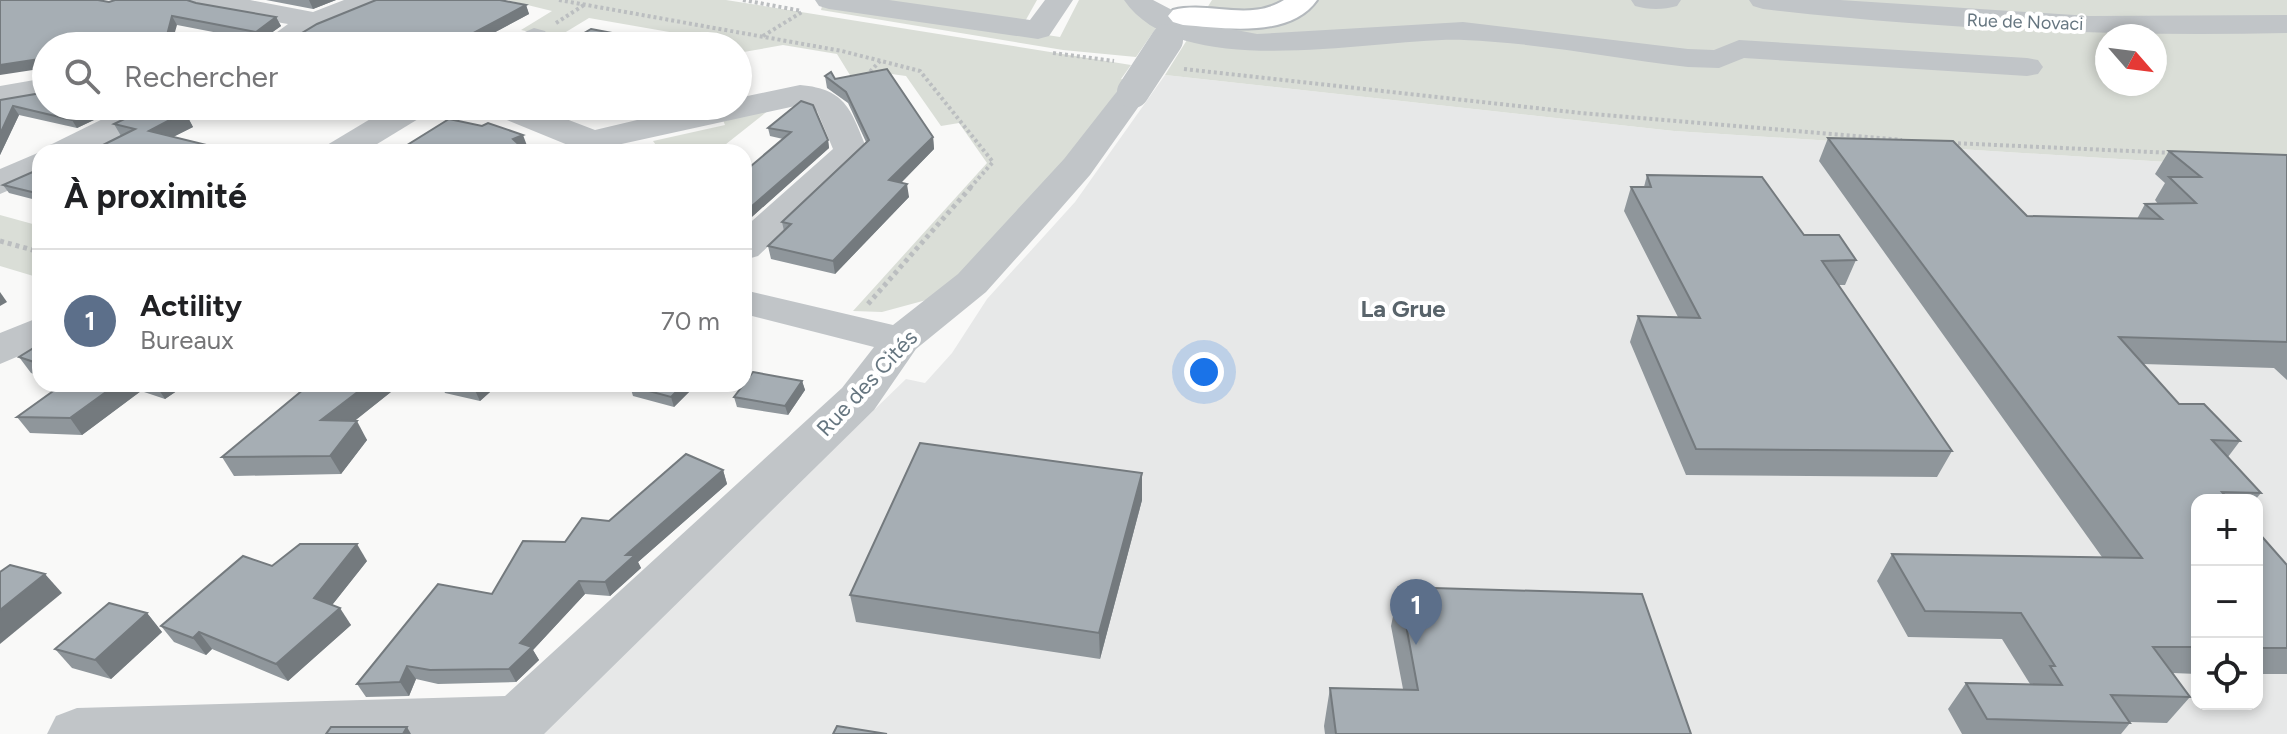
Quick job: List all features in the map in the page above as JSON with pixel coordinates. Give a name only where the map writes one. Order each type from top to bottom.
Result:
[{"type":"main road","points":[[1179,30],[1280,14],[1303,0]]},
{"type":"street","points":[[201,0],[302,18],[310,24]]},
{"type":"street","points":[[297,32],[369,0]]},
{"type":"street","points":[[819,4],[1038,30],[1059,0]]},
{"type":"street","points":[[1138,0],[1145,9],[1179,30],[1275,45],[1459,30],[1688,58],[1719,59],[1739,49],[2027,67]]},
{"type":"street","points":[[1645,0],[1667,0]]},
{"type":"street","name":"Rue de Novaci","points":[[1763,0],[1899,16],[2011,23],[2287,24]]},
{"type":"street","name":"Rue des Cités","points":[[511,727],[858,399],[901,340],[972,283],[1077,167],[1123,77],[1179,30]]},
{"type":"street","points":[[752,105],[800,95],[825,100],[831,105],[851,144],[851,151],[752,241]]},
{"type":"street","points":[[78,144],[127,120]]},
{"type":"street","points":[[352,144],[393,120]]},
{"type":"street","points":[[535,120],[592,144]]},
{"type":"street","points":[[605,144],[642,127],[677,120]]},
{"type":"street","points":[[0,183],[32,167]]},
{"type":"street","points":[[752,304],[901,340]]},
{"type":"street","points":[[0,350],[32,334]]},
{"type":"street","points":[[77,734],[511,727]]},
{"type":"path","points":[[743,0],[819,4]]},
{"type":"path","points":[[762,37],[819,4]]},
{"type":"path","points":[[1179,30],[1581,113],[1916,141]]},
{"type":"path","points":[[1042,51],[1123,77]]},
{"type":"path","points":[[1947,143],[2182,153]]},
{"type":"path","points":[[0,241],[32,250]]},
{"type":"shaded area","points":[[507,0],[726,0],[1131,65],[1121,79],[1125,80],[1092,128],[977,261],[930,299],[882,312],[853,311],[987,163],[959,123],[941,126],[906,76],[884,73],[853,80],[837,54],[783,45],[752,51],[752,32],[669,32],[589,18],[566,32],[521,30],[552,11]]},
{"type":"shaded area","points":[[851,0],[1037,0],[1023,25]]},
{"type":"shaded area","points":[[1079,0],[1130,0],[1131,8],[1156,28],[1136,57],[1063,50],[821,10],[822,6],[835,3],[1060,37]]},
{"type":"shaded area","points":[[1212,0],[2287,0],[2287,163],[2199,164],[1674,131],[1165,75]]},
{"type":"shaded area","points":[[1165,75],[1674,131],[2199,164],[2287,163],[2287,734],[539,734],[906,379],[925,383],[952,353],[987,299],[1075,202]]},
{"type":"shaded area","points":[[774,106],[726,144],[655,144],[653,141],[725,125],[723,120],[752,120],[752,110]]},
{"type":"shaded area","points":[[0,215],[32,224],[32,276],[0,266]]},
{"type":"building","points":[[0,0],[187,0],[276,17],[256,32],[172,16],[168,32],[32,32],[32,60],[0,65]]},
{"type":"building","points":[[376,0],[500,0],[526,5],[475,32],[304,32]]},
{"type":"building","points":[[887,69],[933,137],[889,180],[907,184],[833,261],[768,246],[791,224],[782,222],[869,140],[846,92],[825,76],[831,72],[835,79]]},
{"type":"building","points":[[32,95],[32,111],[13,106],[0,134],[0,100]]},
{"type":"building","points":[[801,101],[813,105],[828,140],[752,206],[752,165],[791,132],[768,128]]},
{"type":"building","points":[[122,120],[170,120],[149,131],[202,144],[105,144],[135,129],[114,124]]},
{"type":"building","points":[[447,120],[482,126],[488,123],[523,135],[513,139],[518,144],[409,144]]},
{"type":"building","points":[[1828,138],[1953,141],[2027,216],[2162,219],[2145,204],[2196,203],[2169,177],[2201,177],[2169,151],[2287,155],[2287,342],[2119,337],[2179,404],[2204,404],[2240,441],[2212,440],[2261,493],[2191,494],[2191,647],[2153,647],[2190,697],[2111,695],[2130,723],[1987,719],[1966,683],[2062,685],[2050,666],[2055,666],[2021,613],[1925,611],[1892,554],[2142,558]]},
{"type":"building","points":[[32,172],[32,192],[3,185]]},
{"type":"building","points":[[1647,175],[1762,177],[1804,235],[1839,235],[1856,260],[1822,261],[1952,451],[1696,449],[1638,316],[1700,318],[1631,187],[1651,187]]},
{"type":"building","points":[[32,349],[32,361],[19,357]]},
{"type":"building","points":[[752,373],[802,381],[785,406],[734,397],[738,392],[752,392]]},
{"type":"building","points":[[52,392],[106,392],[70,418],[17,417]]},
{"type":"building","points":[[300,392],[358,392],[321,420],[357,421],[330,456],[222,457]]},
{"type":"building","points":[[652,392],[676,392],[671,397]]},
{"type":"building","points":[[920,443],[1142,473],[1099,633],[850,595]]},
{"type":"building","points":[[686,454],[723,470],[626,555],[635,555],[605,582],[579,581],[520,643],[532,647],[509,669],[430,670],[407,666],[400,682],[357,684],[438,584],[492,594],[523,541],[565,542],[582,518],[609,521]]},
{"type":"building","points":[[2263,538],[2287,565],[2287,648],[2263,648]]},
{"type":"building","points":[[300,544],[357,544],[314,598],[340,608],[276,664],[199,632],[193,638],[161,626],[243,556],[272,566]]},
{"type":"building","points":[[10,565],[45,574],[0,610],[0,572]]},
{"type":"building","points":[[1399,587],[1642,594],[1691,734],[1336,734],[1330,688],[1418,690]]},
{"type":"building","points":[[109,603],[147,613],[95,660],[55,649]]},
{"type":"building","points":[[837,726],[887,734],[833,734]]},
{"type":"building","points":[[331,727],[407,727],[403,734],[326,734]]},
{"type":"place","name":"Actility","points":[[1416,645]]},
{"type":"district","name":"La Grue","points":[[1403,308]]}]
